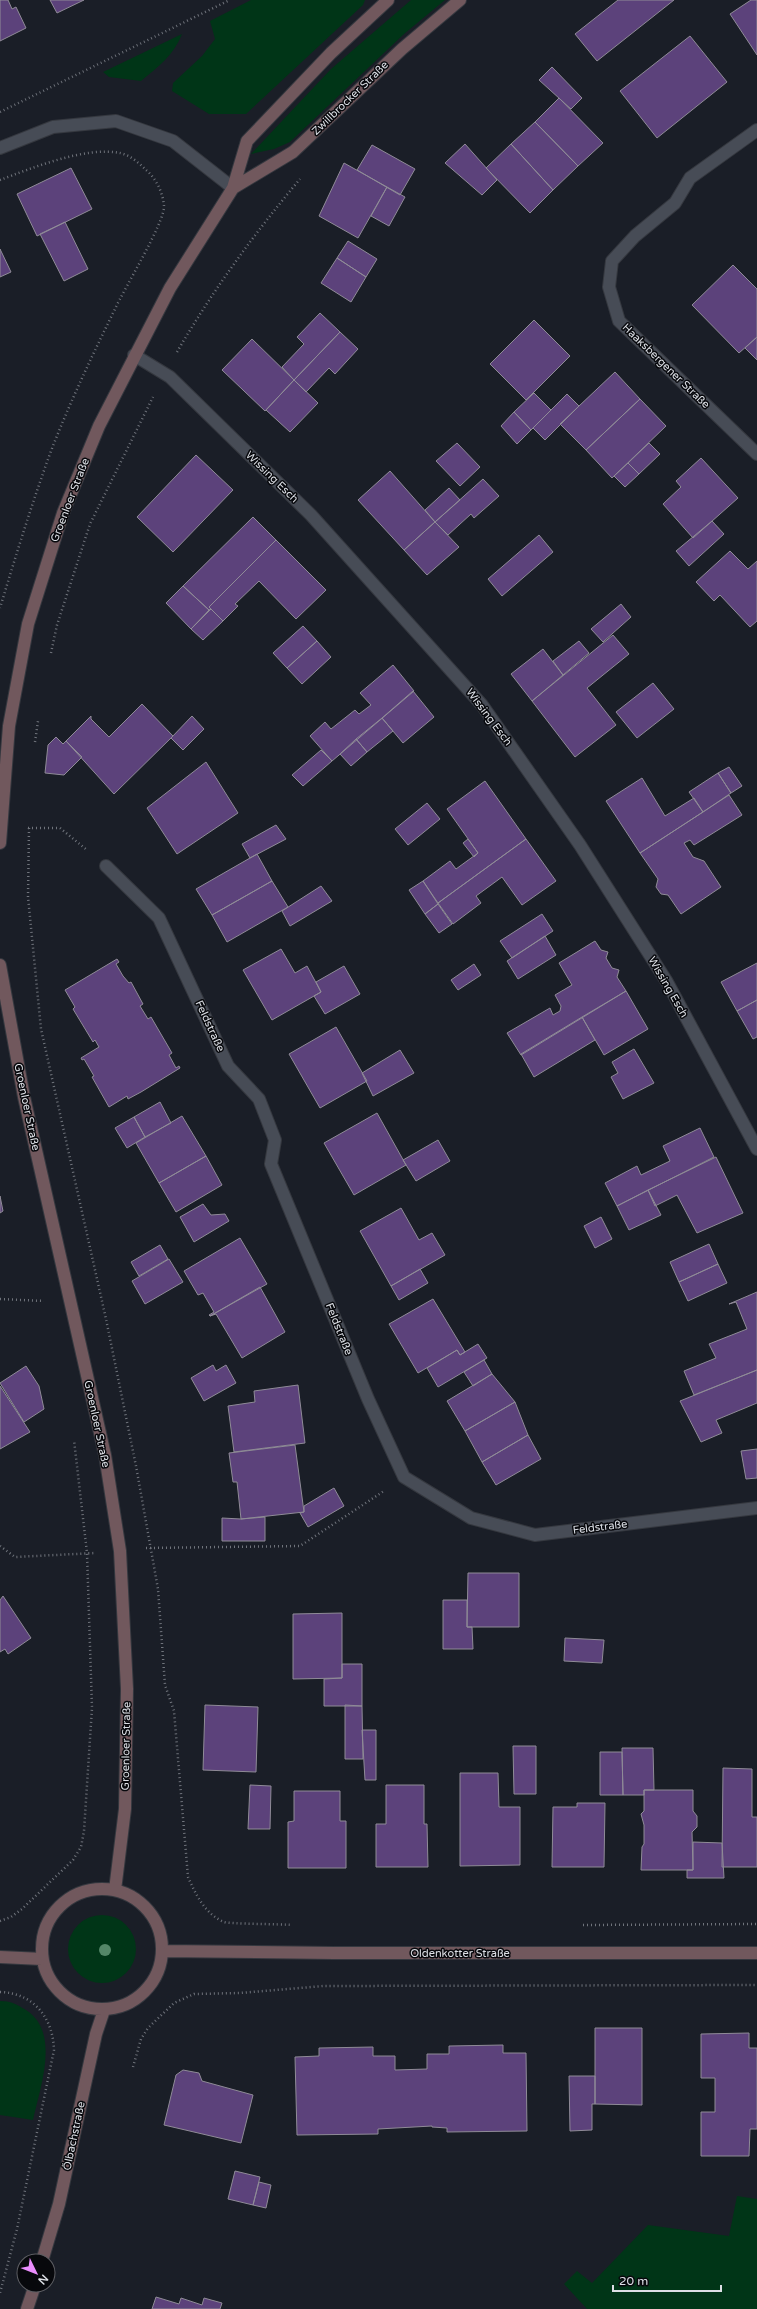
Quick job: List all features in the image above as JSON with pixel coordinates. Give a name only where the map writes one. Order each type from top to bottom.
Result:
[{"type":"street","points":[[0,148],[53,127],[116,121],[173,141],[233,188],[247,140],[331,53],[388,0]]},
{"type":"street","name":"Zwillbrocker Straße","points":[[233,188],[294,152],[402,49],[460,0]]},
{"type":"street","name":"Haaksbergener Straße","points":[[757,130],[690,178],[674,203],[635,236],[612,261],[609,287],[619,321],[757,454]]},
{"type":"street","name":"Groenloer Straße","points":[[0,843],[0,827],[9,726],[28,624],[63,513],[99,426],[134,356],[170,288],[233,188]]},
{"type":"street","name":"Wissing Esch","points":[[134,356],[165,374],[311,515],[482,705],[580,845],[667,982],[757,1149]]},
{"type":"street","name":"Feldstraße","points":[[106,866],[159,918],[228,1066],[259,1099],[275,1140],[271,1164],[368,1399],[404,1477],[471,1518],[535,1536],[757,1508]]},
{"type":"street","name":"Groenloer Straße","points":[[0,965],[24,1097],[105,1455],[120,1551],[127,1704],[125,1809],[115,1890]]},
{"type":"street","points":[[96,1889],[115,1890],[134,1898],[150,1912],[160,1930],[162,1951],[159,1968],[151,1984],[138,1997],[122,2006],[104,2010],[87,2008],[71,2001],[57,1990],[47,1975],[42,1959],[42,1939],[49,1921],[61,1905],[77,1894],[96,1889]]},
{"type":"street","name":"Oldenkotter Straße","points":[[162,1951],[334,1953],[757,1953]]},
{"type":"street","points":[[0,1957],[42,1959]]},
{"type":"street","name":"Ölbachstraße","points":[[44,2253],[59,2204],[96,2034],[104,2010]]},
{"type":"street","points":[[27,2309],[32,2293]]},
{"type":"path","points":[[0,112],[230,0]]},
{"type":"path","points":[[0,180],[40,165],[98,151],[121,153],[136,160],[151,174],[162,194],[164,208],[157,228],[125,288],[69,407],[28,516],[0,608]]},
{"type":"path","points":[[50,656],[57,625],[90,524],[165,374],[208,299],[254,234],[303,175]]},
{"type":"path","points":[[35,746],[38,716]]},
{"type":"path","points":[[29,821],[28,897],[41,1029],[106,1319],[152,1548],[158,1589],[165,1685],[174,1711],[188,1877],[197,1898],[210,1912],[225,1923]]},
{"type":"path","points":[[0,827],[60,828],[106,866]]},
{"type":"path","points":[[42,1294],[46,1307]]},
{"type":"path","points":[[0,1299],[70,1302]]},
{"type":"path","points":[[0,1921],[11,1917],[22,1909],[45,1885],[61,1873],[73,1860],[81,1847],[88,1785],[92,1708],[87,1553],[73,1438]]},
{"type":"path","points":[[0,1546],[15,1557],[152,1548],[300,1546],[404,1477]]},
{"type":"path","points":[[133,2067],[141,2039],[148,2028],[174,2003],[194,1994],[240,1993],[324,1986],[757,1985]]},
{"type":"path","points":[[0,1992],[11,1992],[33,2002],[40,2008],[48,2020],[53,2036],[54,2050],[17,2229],[0,2293]]},
{"type":"green space","points":[[251,0],[365,0],[363,5],[246,114],[209,114],[172,91],[173,83],[202,56],[215,39],[210,21]]},
{"type":"green space","points":[[411,0],[445,0],[404,34],[290,142],[274,149],[251,154],[331,69]]},
{"type":"green space","points":[[182,34],[175,48],[170,54],[159,66],[141,81],[109,77],[103,72]]},
{"type":"green space","points":[[102,1915],[115,1918],[126,1925],[133,1936],[136,1949],[133,1962],[126,1973],[115,1980],[102,1983],[89,1980],[78,1973],[71,1962],[68,1949],[71,1936],[78,1925],[89,1918]]},
{"type":"green space","points":[[0,2001],[13,2003],[26,2010],[37,2020],[43,2032],[45,2061],[40,2092],[33,2120],[0,2115]]},
{"type":"green space","points":[[737,2196],[757,2199],[757,2309],[587,2309],[564,2284],[577,2271],[592,2283],[648,2225],[729,2236]]},
{"type":"building","points":[[0,0],[8,0],[12,9],[16,7],[26,28],[0,41]]},
{"type":"building","points":[[50,0],[84,0],[57,13]]},
{"type":"building","points":[[618,0],[674,0],[597,61],[575,34]]},
{"type":"building","points":[[751,0],[757,0],[757,55],[730,14]]},
{"type":"building","points":[[690,36],[727,82],[657,138],[620,91]]},
{"type":"building","points":[[552,67],[582,98],[571,109],[539,80]]},
{"type":"building","points":[[559,98],[603,143],[578,166],[535,122]]},
{"type":"building","points":[[535,122],[578,166],[553,190],[511,144]]},
{"type":"building","points":[[465,144],[497,180],[482,195],[445,163]]},
{"type":"building","points":[[511,144],[553,190],[530,213],[486,168]]},
{"type":"building","points":[[372,145],[415,169],[400,195],[357,170]]},
{"type":"building","points":[[344,163],[387,187],[358,238],[319,216]]},
{"type":"building","points":[[71,168],[92,209],[37,236],[17,194]]},
{"type":"building","points":[[387,187],[405,197],[389,226],[371,216]]},
{"type":"building","points":[[65,222],[88,269],[64,281],[40,234]]},
{"type":"building","points":[[348,241],[377,259],[366,277],[337,258]]},
{"type":"building","points":[[0,249],[11,272],[0,277]]},
{"type":"building","points":[[337,258],[366,277],[351,302],[321,283]]},
{"type":"building","points":[[733,265],[757,289],[757,337],[739,353],[692,305]]},
{"type":"building","points":[[320,313],[340,332],[294,380],[282,367],[304,344],[297,337]]},
{"type":"building","points":[[534,320],[570,356],[526,400],[490,364]]},
{"type":"building","points":[[340,332],[358,349],[335,374],[329,368],[306,392],[294,380]]},
{"type":"building","points":[[757,337],[757,360],[745,348]]},
{"type":"building","points":[[252,339],[294,380],[265,411],[222,370]]},
{"type":"building","points":[[615,372],[640,399],[586,450],[560,424]]},
{"type":"building","points":[[294,380],[318,403],[290,432],[266,410]]},
{"type":"building","points":[[534,393],[551,410],[531,430],[514,412]]},
{"type":"building","points":[[567,394],[579,406],[545,440],[533,428]]},
{"type":"building","points":[[640,399],[666,426],[612,478],[586,450]]},
{"type":"building","points":[[514,412],[531,430],[517,444],[501,426]]},
{"type":"building","points":[[457,443],[480,467],[460,486],[436,461]]},
{"type":"building","points":[[649,443],[660,454],[639,474],[628,463]]},
{"type":"building","points":[[196,455],[233,490],[173,552],[137,517]]},
{"type":"building","points":[[701,458],[738,498],[693,538],[663,504],[681,487],[676,481]]},
{"type":"building","points":[[628,463],[639,474],[625,487],[614,476]]},
{"type":"building","points":[[390,471],[435,522],[404,550],[358,500]]},
{"type":"building","points":[[483,479],[499,496],[474,518],[471,514],[448,535],[435,522]]},
{"type":"building","points":[[449,488],[460,500],[435,522],[425,510]]},
{"type":"building","points":[[253,517],[276,540],[209,607],[211,609],[209,610],[183,586]]},
{"type":"building","points":[[712,521],[724,534],[689,566],[676,551]]},
{"type":"building","points":[[435,522],[459,547],[427,575],[404,550]]},
{"type":"building","points":[[539,535],[553,552],[502,596],[488,579]]},
{"type":"building","points":[[276,540],[326,590],[296,619],[259,581],[235,604],[238,606],[223,621],[209,607]]},
{"type":"building","points":[[730,551],[748,569],[757,561],[757,621],[750,627],[720,595],[714,601],[696,582]]},
{"type":"building","points":[[183,586],[209,610],[191,629],[166,603]]},
{"type":"building","points":[[621,604],[631,617],[603,642],[591,629]]},
{"type":"building","points":[[211,609],[223,621],[203,640],[191,629]]},
{"type":"building","points":[[303,626],[317,641],[287,668],[273,653]]},
{"type":"building","points":[[613,635],[629,654],[587,688],[616,725],[575,757],[532,701]]},
{"type":"building","points":[[317,641],[331,657],[302,684],[287,668]]},
{"type":"building","points":[[579,641],[589,653],[563,675],[553,661]]},
{"type":"building","points":[[543,649],[563,675],[532,701],[511,674]]},
{"type":"building","points":[[393,665],[414,691],[332,761],[310,736],[325,722],[331,729],[355,710],[359,714],[371,705],[360,693]]},
{"type":"building","points":[[653,683],[674,709],[637,738],[616,712]]},
{"type":"building","points":[[413,691],[434,717],[403,743],[382,718]]},
{"type":"building","points":[[142,704],[173,736],[114,794],[66,741],[91,716],[91,719],[109,737]]},
{"type":"building","points":[[192,716],[204,729],[183,750],[171,738]]},
{"type":"building","points":[[382,718],[393,731],[367,752],[356,739]]},
{"type":"building","points":[[56,737],[63,744],[66,741],[82,757],[64,775],[45,773],[48,745]]},
{"type":"building","points":[[356,739],[367,752],[351,766],[340,754]]},
{"type":"building","points":[[321,750],[332,761],[303,786],[292,775]]},
{"type":"building","points":[[206,762],[238,813],[177,854],[147,808]]},
{"type":"building","points":[[729,767],[742,786],[731,793],[718,773]]},
{"type":"building","points":[[718,773],[731,793],[703,812],[689,792]]},
{"type":"building","points":[[642,778],[665,816],[694,798],[703,812],[640,853],[606,801]]},
{"type":"building","points":[[485,781],[526,839],[438,903],[423,881],[450,861],[456,869],[478,853],[447,809]]},
{"type":"building","points":[[729,795],[742,815],[694,845],[690,840],[684,843],[693,857],[704,861],[721,887],[681,914],[668,895],[661,894],[656,887],[658,879],[640,853]]},
{"type":"building","points":[[427,803],[440,819],[408,845],[395,829]]},
{"type":"building","points":[[276,825],[286,839],[250,858],[242,844]]},
{"type":"building","points":[[468,839],[478,853],[474,857],[463,843]]},
{"type":"building","points":[[526,839],[556,881],[522,905],[502,877],[476,896],[481,903],[453,924],[438,903]]},
{"type":"building","points":[[257,854],[272,881],[212,915],[196,889]]},
{"type":"building","points":[[272,881],[288,907],[227,942],[212,915]]},
{"type":"building","points":[[423,881],[438,904],[425,914],[409,890]]},
{"type":"building","points":[[321,886],[332,901],[290,926],[282,911]]},
{"type":"building","points":[[438,904],[452,924],[439,933],[425,914]]},
{"type":"building","points":[[542,914],[553,931],[512,958],[500,941]]},
{"type":"building","points":[[545,936],[556,955],[518,979],[507,961]]},
{"type":"building","points":[[595,941],[601,950],[608,952],[606,958],[612,968],[619,970],[617,977],[626,991],[521,1055],[507,1033],[550,1008],[553,1015],[560,1011],[561,1006],[555,995],[572,985],[559,963]]},
{"type":"building","points":[[281,949],[295,973],[307,966],[321,992],[272,1020],[243,970]]},
{"type":"building","points":[[117,959],[119,962],[116,964],[123,976],[129,983],[131,982],[143,1004],[140,1006],[148,1019],[151,1017],[172,1053],[169,1055],[176,1068],[179,1066],[180,1068],[141,1092],[128,1099],[127,1096],[109,1107],[92,1077],[94,1076],[84,1059],[82,1060],[81,1058],[99,1047],[95,1040],[93,1042],[73,1009],[75,1007],[65,990]]},
{"type":"building","points":[[757,963],[757,1000],[737,1011],[721,982]]},
{"type":"building","points":[[474,964],[481,975],[458,990],[451,980]]},
{"type":"building","points":[[344,966],[360,994],[325,1014],[314,996],[321,992],[316,982]]},
{"type":"building","points":[[626,991],[648,1029],[604,1055],[582,1017]]},
{"type":"building","points":[[757,1000],[757,1037],[753,1039],[737,1011]]},
{"type":"building","points":[[582,1017],[595,1040],[534,1077],[521,1054]]},
{"type":"building","points":[[336,1027],[367,1081],[320,1108],[289,1054]]},
{"type":"building","points":[[634,1049],[654,1083],[623,1099],[611,1077],[618,1073],[612,1062]]},
{"type":"building","points":[[400,1050],[414,1073],[373,1096],[362,1073]]},
{"type":"building","points":[[160,1102],[171,1123],[145,1137],[134,1117]]},
{"type":"building","points":[[377,1113],[406,1165],[354,1195],[324,1143]]},
{"type":"building","points":[[182,1116],[206,1156],[159,1183],[136,1143]]},
{"type":"building","points":[[134,1117],[145,1137],[127,1148],[115,1128]]},
{"type":"building","points":[[700,1128],[714,1157],[617,1206],[605,1183],[637,1166],[641,1175],[670,1161],[663,1146]]},
{"type":"building","points":[[438,1140],[450,1161],[416,1181],[403,1160]]},
{"type":"building","points":[[206,1156],[222,1185],[176,1212],[159,1183]]},
{"type":"building","points":[[716,1157],[743,1213],[697,1233],[677,1195],[655,1206],[648,1190]]},
{"type":"building","points":[[648,1190],[661,1215],[629,1230],[617,1206]]},
{"type":"building","points":[[0,1196],[3,1211],[0,1213]]},
{"type":"building","points":[[203,1204],[211,1215],[225,1214],[229,1221],[194,1242],[180,1217]]},
{"type":"building","points":[[401,1208],[419,1240],[432,1233],[445,1255],[391,1286],[360,1231]]},
{"type":"building","points":[[601,1217],[612,1239],[595,1248],[584,1226]]},
{"type":"building","points":[[240,1238],[267,1284],[210,1316],[209,1315],[214,1312],[203,1293],[198,1295],[184,1271]]},
{"type":"building","points":[[709,1244],[718,1264],[679,1282],[670,1262]]},
{"type":"building","points":[[160,1245],[168,1259],[139,1276],[131,1262]]},
{"type":"building","points":[[169,1259],[183,1282],[145,1304],[132,1281]]},
{"type":"building","points":[[718,1264],[727,1283],[688,1301],[679,1282]]},
{"type":"building","points":[[420,1269],[428,1283],[399,1300],[391,1286]]},
{"type":"building","points":[[260,1287],[285,1332],[242,1358],[216,1314],[210,1316]]},
{"type":"building","points":[[757,1292],[757,1370],[694,1395],[684,1371],[716,1358],[709,1344],[747,1329],[736,1302],[729,1304]]},
{"type":"building","points":[[433,1299],[465,1352],[460,1355],[457,1350],[418,1373],[389,1324]]},
{"type":"building","points":[[478,1344],[487,1358],[438,1387],[427,1368],[457,1350],[460,1355]]},
{"type":"building","points":[[484,1360],[492,1374],[473,1386],[464,1372]]},
{"type":"building","points":[[213,1365],[216,1371],[226,1365],[236,1383],[204,1401],[191,1378]]},
{"type":"building","points":[[26,1366],[39,1386],[44,1409],[24,1422],[0,1383]]},
{"type":"building","points":[[757,1370],[757,1403],[716,1420],[722,1433],[701,1442],[680,1401]]},
{"type":"building","points":[[492,1374],[515,1402],[465,1431],[447,1401]]},
{"type":"building","points":[[298,1385],[305,1443],[234,1452],[228,1406],[255,1402],[254,1391]]},
{"type":"building","points":[[0,1386],[30,1432],[0,1449]]},
{"type":"building","points":[[515,1402],[528,1435],[482,1462],[465,1431]]},
{"type":"building","points":[[528,1435],[541,1459],[496,1485],[482,1462]]},
{"type":"building","points":[[295,1445],[304,1512],[241,1519],[237,1482],[233,1482],[229,1453]]},
{"type":"building","points":[[757,1449],[757,1478],[746,1479],[741,1451]]},
{"type":"building","points":[[334,1488],[344,1506],[308,1527],[300,1513],[304,1512],[304,1506]]},
{"type":"building","points":[[265,1517],[265,1541],[222,1541],[222,1518],[241,1519]]},
{"type":"building","points":[[468,1573],[519,1573],[519,1627],[467,1627]]},
{"type":"building","points":[[3,1596],[31,1638],[8,1654],[5,1649],[0,1652],[0,1600]]},
{"type":"building","points":[[443,1600],[467,1600],[467,1627],[472,1627],[473,1649],[443,1649]]},
{"type":"building","points":[[342,1613],[342,1678],[293,1679],[293,1614]]},
{"type":"building","points":[[565,1638],[604,1640],[602,1663],[564,1661]]},
{"type":"building","points":[[342,1664],[362,1664],[362,1706],[324,1706],[324,1679],[342,1678]]},
{"type":"building","points":[[205,1705],[258,1707],[256,1772],[203,1770]]},
{"type":"building","points":[[345,1705],[362,1706],[363,1759],[345,1759]]},
{"type":"building","points":[[362,1730],[376,1730],[376,1780],[365,1780]]},
{"type":"building","points":[[513,1746],[536,1746],[536,1794],[514,1794]]},
{"type":"building","points":[[622,1748],[653,1748],[654,1790],[644,1790],[644,1795],[623,1795]]},
{"type":"building","points":[[600,1752],[622,1752],[623,1795],[600,1795]]},
{"type":"building","points":[[723,1768],[752,1769],[752,1817],[757,1817],[757,1867],[722,1867]]},
{"type":"building","points":[[460,1773],[498,1773],[499,1807],[520,1807],[520,1865],[460,1866]]},
{"type":"building","points":[[250,1785],[271,1786],[270,1829],[248,1829]]},
{"type":"building","points":[[386,1785],[424,1785],[424,1824],[427,1824],[428,1867],[376,1867],[376,1824],[386,1824]]},
{"type":"building","points":[[644,1790],[693,1790],[693,1811],[697,1816],[697,1827],[692,1832],[693,1870],[641,1870],[642,1847],[644,1844],[644,1825],[641,1814],[644,1811]]},
{"type":"building","points":[[294,1791],[340,1791],[340,1821],[346,1821],[346,1868],[288,1868],[288,1822],[294,1821]]},
{"type":"building","points":[[577,1803],[605,1803],[604,1867],[552,1867],[553,1807],[577,1807]]},
{"type":"building","points":[[693,1842],[722,1843],[724,1878],[687,1878],[687,1870],[693,1870]]},
{"type":"building","points":[[595,2028],[642,2028],[642,2105],[595,2104]]},
{"type":"building","points":[[749,2033],[749,2048],[757,2048],[757,2129],[750,2129],[749,2156],[701,2156],[701,2112],[715,2112],[715,2078],[701,2078],[701,2034]]},
{"type":"building","points":[[503,2045],[503,2053],[526,2053],[527,2131],[447,2132],[447,2128],[432,2126],[378,2129],[378,2134],[297,2135],[295,2057],[319,2056],[319,2048],[373,2047],[373,2056],[395,2056],[395,2070],[427,2069],[427,2054],[449,2054],[449,2046]]},
{"type":"building","points":[[183,2070],[199,2073],[202,2081],[253,2095],[241,2143],[164,2125],[176,2075]]},
{"type":"building","points":[[569,2076],[595,2076],[595,2104],[592,2104],[592,2130],[570,2131]]},
{"type":"building","points":[[235,2171],[260,2177],[253,2205],[228,2199]]},
{"type":"building","points":[[259,2182],[271,2185],[266,2208],[253,2205]]},
{"type":"building","points":[[156,2297],[179,2304],[181,2298],[202,2305],[204,2298],[222,2303],[220,2309],[152,2309]]}]
